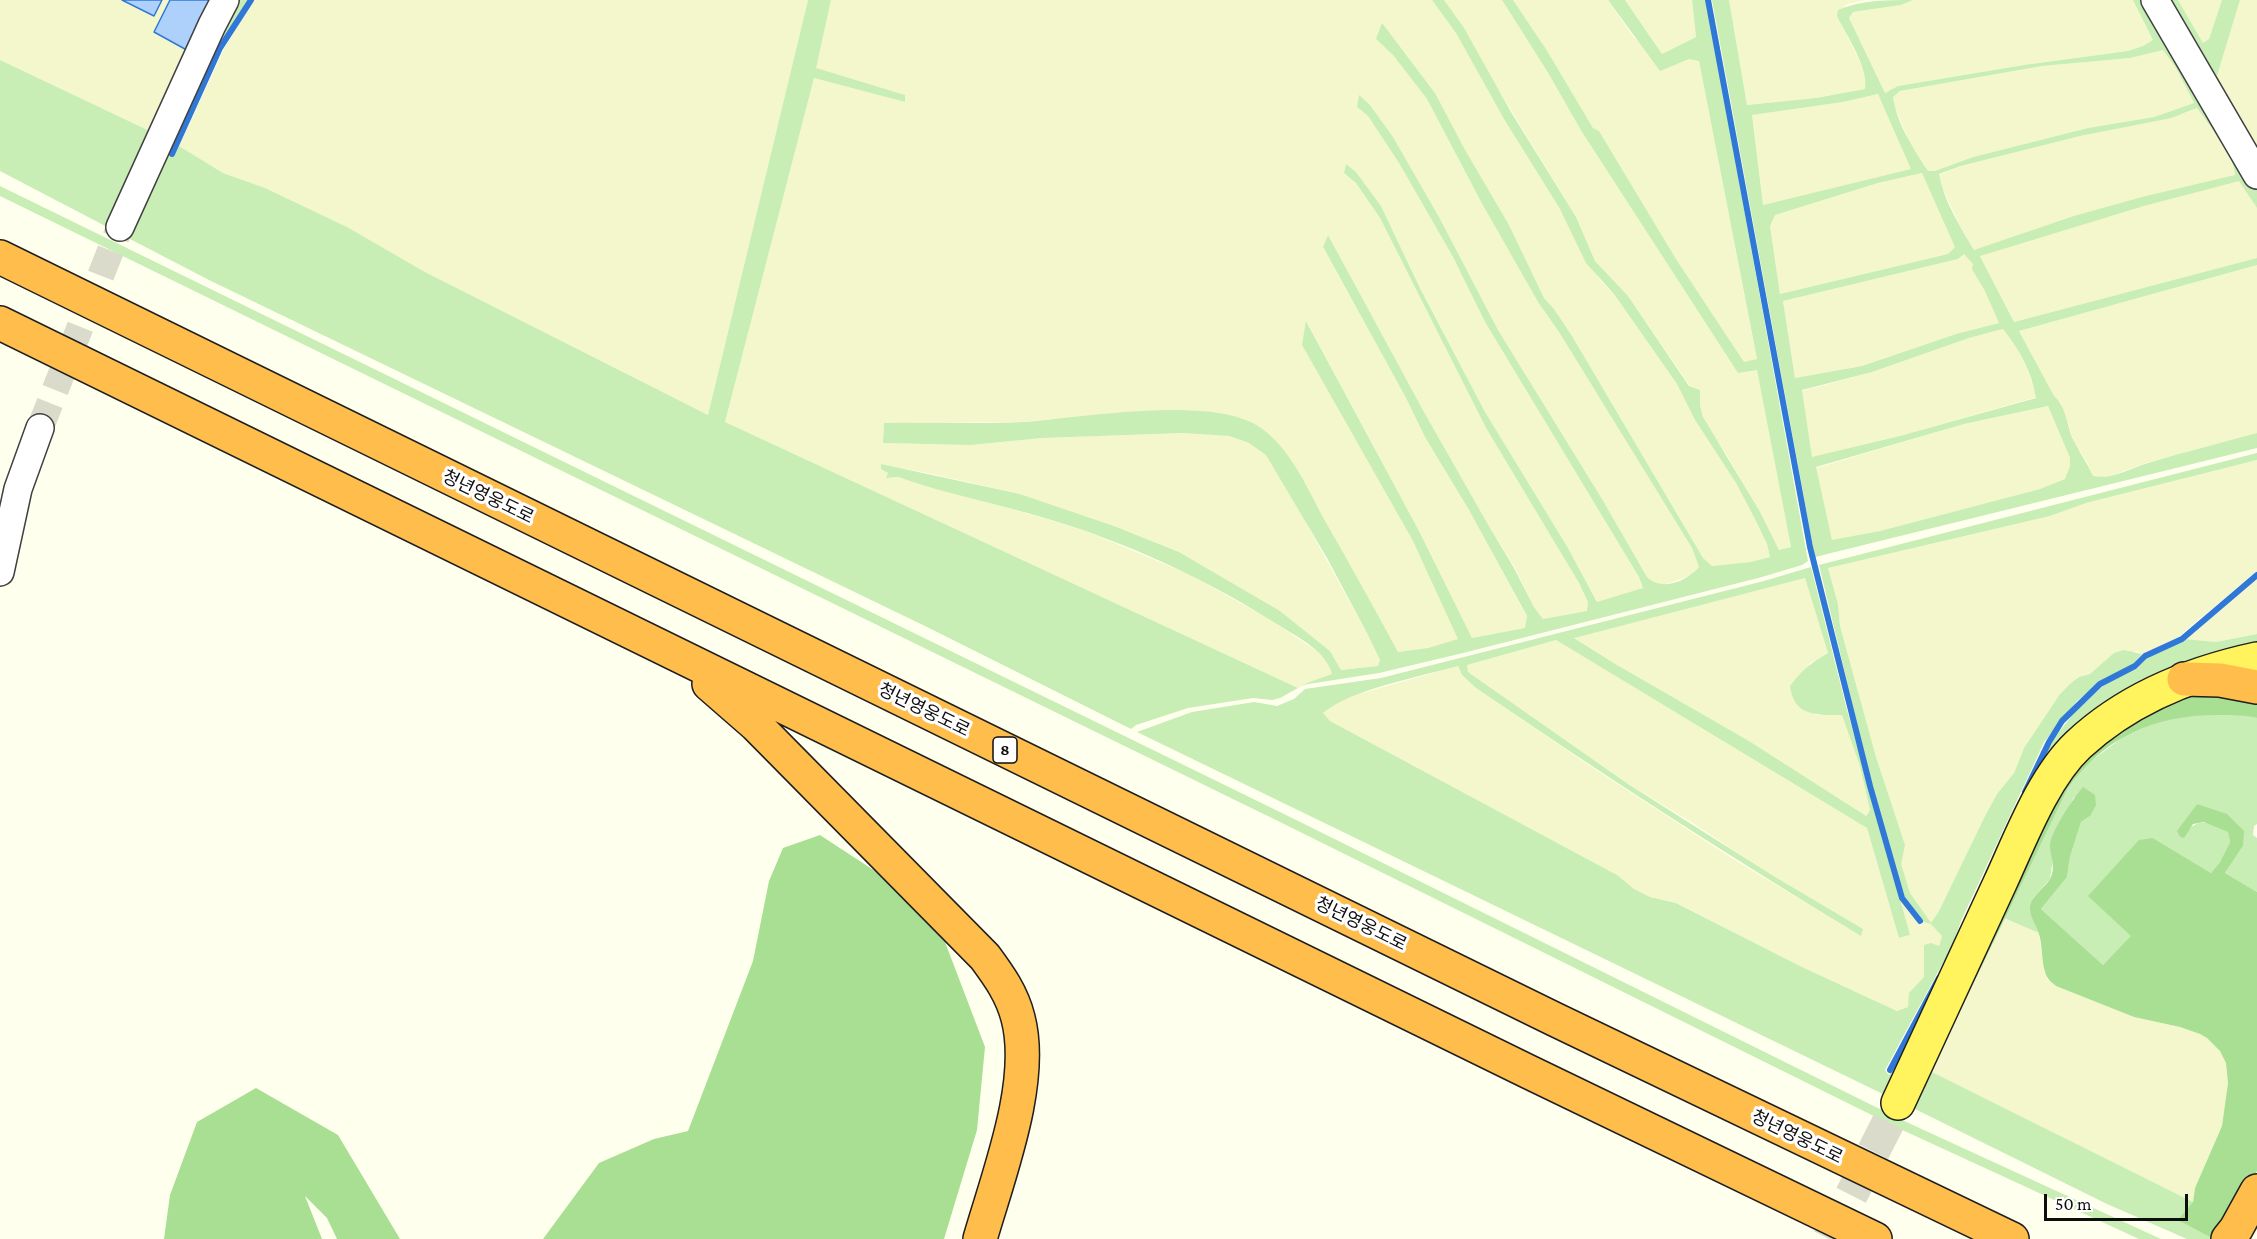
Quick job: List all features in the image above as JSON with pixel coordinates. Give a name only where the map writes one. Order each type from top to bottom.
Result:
[{"type":"highway","name":"청년영웅도로","points":[[0,257],[1575,1030],[2012,1239]]},
{"type":"highway","points":[[0,323],[1571,1093],[1875,1239]]},
{"type":"highway","points":[[652,642],[726,697],[756,725],[985,957],[1006,986],[1018,1017],[1023,1049],[1021,1084],[1014,1119],[980,1239]]},
{"type":"highway","points":[[2184,679],[2220,680],[2257,687]]},
{"type":"highway","points":[[2228,1239],[2257,1191]]},
{"type":"main road","points":[[1898,1103],[2034,810],[2064,761],[2078,745],[2107,722],[2144,699],[2208,670],[2257,659]]},
{"type":"street","points":[[120,227],[225,0]]},
{"type":"street","points":[[2155,0],[2257,175]]},
{"type":"street","points":[[0,572],[18,489],[40,428]]},
{"type":"green space","points":[[0,0],[122,0],[154,16],[162,0],[170,0],[154,32],[194,54],[156,134],[0,60]]},
{"type":"green space","points":[[230,0],[249,0],[219,47],[170,156],[174,157],[179,146],[223,173],[265,188],[347,227],[425,272],[708,415],[808,0],[831,0],[816,68],[905,95],[905,102],[814,78],[725,422],[1298,688],[1272,700],[1253,698],[1188,708],[1136,725],[1131,729],[927,627],[209,280],[128,238]]},
{"type":"green space","points":[[254,0],[808,0],[708,415],[425,272],[347,227],[265,188],[223,173],[179,146],[224,49]]},
{"type":"green space","points":[[831,0],[1432,0],[1456,33],[1504,119],[1560,209],[1600,280],[1614,294],[1677,384],[1695,420],[1736,483],[1767,544],[1770,557],[1751,562],[1712,566],[1703,558],[1572,336],[1544,298],[1509,225],[1464,150],[1435,93],[1401,48],[1376,39],[1393,55],[1427,99],[1475,191],[1538,302],[1559,332],[1692,548],[1699,567],[1690,576],[1663,585],[1652,582],[1647,577],[1498,330],[1439,217],[1393,137],[1370,105],[1359,96],[1357,107],[1368,116],[1399,163],[1453,257],[1485,322],[1639,577],[1643,588],[1598,603],[1568,548],[1485,412],[1381,206],[1356,172],[1346,164],[1344,173],[1356,183],[1380,218],[1486,428],[1579,583],[1588,602],[1588,611],[1543,619],[1534,607],[1515,568],[1424,412],[1328,235],[1323,248],[1406,398],[1425,437],[1469,510],[1527,617],[1526,628],[1472,638],[1419,531],[1307,322],[1302,345],[1413,541],[1459,639],[1428,648],[1398,652],[1292,464],[1193,410],[1138,412],[1022,422],[884,423],[883,443],[971,445],[1042,438],[1183,433],[1229,436],[1249,443],[1266,454],[1284,483],[1368,635],[1380,660],[1378,666],[1341,670],[1330,651],[1280,611],[1179,552],[1114,526],[1020,494],[881,465],[888,473],[886,478],[898,477],[1091,533],[1188,574],[1266,617],[1317,651],[1329,663],[1333,674],[1298,688],[725,422],[814,78],[905,102],[905,95],[815,69]]},
{"type":"green space","points":[[1432,0],[1444,0],[1464,28],[1511,112],[1576,217],[1595,261],[1628,296],[1689,386],[1700,390],[1703,417],[1760,512],[1779,550],[1791,547],[1757,370],[1738,373],[1582,132],[1502,0],[1513,0],[1546,49],[1593,128],[1599,131],[1676,259],[1744,362],[1757,359],[1699,61],[1689,59],[1660,71],[1608,0],[1625,0],[1662,54],[1696,37],[1692,0],[1706,0],[1808,561],[1802,565],[1762,577],[1463,653],[1379,673],[1302,685],[1332,674],[1324,658],[1303,640],[1196,578],[1138,551],[1078,529],[898,477],[886,478],[888,473],[881,469],[881,464],[1020,494],[1114,526],[1179,552],[1280,611],[1330,651],[1341,670],[1378,666],[1380,660],[1327,558],[1266,455],[1249,443],[1229,436],[1183,433],[1042,438],[971,445],[883,443],[884,423],[1024,422],[1112,413],[1180,410],[1212,412],[1239,418],[1261,428],[1290,458],[1398,652],[1428,648],[1458,639],[1413,541],[1302,345],[1306,321],[1419,531],[1472,638],[1525,628],[1527,616],[1469,510],[1425,437],[1323,247],[1328,235],[1534,607],[1543,619],[1587,611],[1588,602],[1579,583],[1486,428],[1380,218],[1356,183],[1344,173],[1346,164],[1356,172],[1381,206],[1420,288],[1485,412],[1568,548],[1597,602],[1643,588],[1639,577],[1485,322],[1453,257],[1399,163],[1368,116],[1357,107],[1359,95],[1370,105],[1393,137],[1439,217],[1498,330],[1647,577],[1660,584],[1667,584],[1688,577],[1694,572],[1699,567],[1692,548],[1559,332],[1538,302],[1480,200],[1427,99],[1393,55],[1376,39],[1382,23],[1435,93],[1509,225],[1544,298],[1572,336],[1703,558],[1712,566],[1751,562],[1770,557],[1767,544],[1736,483],[1695,420],[1677,384],[1614,294],[1586,263],[1560,209],[1504,119],[1456,33]]},
{"type":"green space","points":[[1444,0],[1502,0],[1582,132],[1738,373],[1757,369],[1791,547],[1779,550],[1727,455],[1710,431],[1700,405],[1700,390],[1690,386],[1628,296],[1595,261],[1576,217]]},
{"type":"green space","points":[[1513,0],[1608,0],[1634,38],[1677,63],[1689,58],[1699,61],[1757,360],[1744,362],[1676,259],[1599,131],[1593,128],[1546,49]]},
{"type":"green space","points":[[1625,0],[1692,0],[1696,37],[1662,54]]},
{"type":"green space","points":[[1712,0],[1729,0],[1747,105],[1816,98],[1865,89],[1864,71],[1837,16],[1838,10],[1855,4],[1913,0],[1901,5],[1853,12],[1849,18],[1885,93],[1898,86],[2024,65],[2128,51],[2143,46],[2153,40],[2133,0],[2151,0],[2257,183],[2257,208],[2239,181],[2144,206],[1980,256],[2014,322],[2257,258],[2257,265],[2019,331],[2054,396],[2062,406],[2072,437],[2093,476],[2114,475],[2162,459],[2257,433],[2257,448],[1815,557]],"holes":[[[2163,50],[2176,68],[2194,103],[2154,117],[2088,128],[1973,157],[1935,171],[1928,171],[1911,145],[1898,117],[1893,97],[1900,91],[2042,66],[2130,58]],[[1878,94],[1911,169],[1763,205],[1752,115],[1843,102]],[[2197,108],[2226,150],[2235,175],[2074,216],[1974,250],[1949,204],[1939,174],[1961,166],[2080,136],[2171,118]],[[1922,173],[1955,247],[1948,254],[1780,294],[1770,226],[1775,215],[1878,183]],[[1964,254],[1973,264],[1972,269],[1999,323],[1956,334],[1862,366],[1795,378],[1783,301],[1958,259]],[[2003,329],[2024,361],[2036,398],[1900,436],[1812,457],[1802,390],[1872,372],[1969,338]],[[2048,406],[2070,458],[2070,466],[2065,479],[2040,489],[1880,531],[1832,540],[1816,467],[1964,424]]]},
{"type":"green space","points":[[1729,0],[1866,0],[1847,4],[1837,16],[1862,66],[1866,81],[1865,89],[1816,98],[1747,105]]},
{"type":"green space","points":[[1913,0],[2133,0],[2153,40],[2128,51],[2024,65],[1898,86],[1885,93],[1849,18],[1853,12],[1901,5]]},
{"type":"green space","points":[[2160,0],[2178,0],[2203,43],[2209,39],[2222,0],[2240,0],[2217,76],[2257,146],[2257,166]]},
{"type":"green space","points":[[2178,0],[2222,0],[2209,39],[2203,43]]},
{"type":"green space","points":[[2240,0],[2257,0],[2257,146],[2217,76]]},
{"type":"green space","points":[[2163,49],[2176,68],[2194,103],[2154,117],[2088,128],[1973,157],[1935,171],[1928,171],[1910,143],[1895,108],[1893,97],[1900,91],[2042,66],[2130,58]]},
{"type":"green space","points":[[0,60],[156,134],[113,230],[0,171]]},
{"type":"green space","points":[[1878,94],[1912,169],[1763,205],[1752,115],[1843,102]]},
{"type":"green space","points":[[2197,108],[2221,142],[2235,169],[2235,175],[1974,250],[1942,187],[1939,175],[1962,166],[2080,136],[2185,113]]},
{"type":"green space","points":[[1922,173],[1956,247],[1948,254],[1780,294],[1770,226],[1775,215],[1878,183]]},
{"type":"green space","points":[[2239,180],[2257,208],[2257,258],[2014,322],[1980,255],[2144,206]]},
{"type":"green space","points":[[0,186],[1286,815],[1902,1120],[2161,1239],[2139,1239],[1898,1128],[1282,823],[0,196]]},
{"type":"green space","points":[[1964,254],[1974,264],[2000,323],[1956,334],[1862,366],[1795,378],[1783,301],[1958,259]]},
{"type":"green space","points":[[2257,265],[2257,433],[2146,463],[2113,475],[2099,478],[2093,476],[2074,442],[2061,403],[2054,396],[2019,331]]},
{"type":"green space","points":[[2003,329],[2015,345],[2027,368],[2037,397],[1812,458],[1802,391],[1872,372],[1969,338]]},
{"type":"green space","points":[[2048,406],[2070,458],[2070,466],[2065,479],[2040,489],[1880,531],[1832,541],[1816,468],[1964,424]]},
{"type":"green space","points":[[2257,453],[2257,460],[2086,503],[2050,516],[1828,568],[1838,604],[1840,626],[1876,757],[1905,845],[1901,864],[1910,893],[1931,923],[1997,794],[2014,773],[2024,748],[2060,694],[2079,677],[2090,674],[2114,653],[2124,650],[2142,654],[2132,665],[2096,685],[2077,701],[2044,742],[1961,921],[1952,946],[1885,1070],[1889,1075],[1959,945],[2017,820],[2038,768],[2055,737],[2074,713],[2105,684],[2138,668],[2149,655],[2184,639],[2216,642],[2257,634],[2257,650],[2102,713],[1887,1096],[1137,732],[1192,712],[1254,702],[1277,706],[1294,699],[1305,689],[1381,678],[1764,581],[1811,567],[1847,710],[1910,935],[1899,938],[1867,828],[1556,640],[1467,665],[1468,672],[1628,784],[1775,877],[1863,929],[1861,936],[1715,845],[1523,720],[1476,688],[1462,675],[1458,666],[1368,690],[1323,713],[1330,721],[1617,875],[1634,889],[1650,897],[1676,903],[1802,967],[1897,1011],[1908,1007],[1909,993],[1924,977],[1924,945],[1931,943],[1939,946],[1942,936],[1931,924],[1924,922],[1904,896],[1872,785],[1819,565]],"holes":[[[1805,578],[1828,653],[1807,667],[1794,681],[1790,686],[1792,696],[1796,704],[1808,712],[1842,715],[1860,766],[1870,810],[1866,816],[1749,741],[1574,638]]]},
{"type":"green space","points":[[2257,460],[2257,571],[2178,637],[2142,654],[2137,651],[2102,664],[2090,674],[2079,677],[2060,694],[2024,748],[2014,773],[1997,794],[1986,814],[1931,923],[1942,936],[1939,946],[1924,945],[1924,977],[1915,987],[1908,1007],[1897,1011],[1802,967],[1677,903],[1650,897],[1633,889],[1617,875],[1330,721],[1323,713],[1333,704],[1355,695],[1458,666],[1462,675],[1476,688],[1593,768],[1733,859],[1861,936],[1693,823],[1628,784],[1468,672],[1467,665],[1556,640],[1867,828],[1899,938],[1909,936],[1900,899],[1920,925],[1924,922],[1930,923],[1910,893],[1900,864],[1905,845],[1876,757],[1840,626],[1838,604],[1828,568],[2050,516],[2086,503]]},
{"type":"green space","points":[[1805,578],[1828,653],[1809,664],[1815,715],[1842,715],[1860,766],[1870,810],[1865,816],[1749,741],[1573,637]]},
{"type":"green space","points":[[2257,579],[2257,634],[2216,642],[2184,639]]},
{"type":"green space","points":[[2180,694],[2257,696],[2257,718],[2234,715],[2197,716],[2154,724],[2116,742],[2083,770],[2068,788],[1913,1108],[1981,944],[2077,758]]},
{"type":"green space","points":[[2199,714],[2247,715],[2257,718],[2257,824],[2254,826],[2253,835],[2257,838],[2257,892],[2225,873],[2243,846],[2228,832],[2230,842],[2220,862],[2211,873],[2153,838],[2131,937],[2103,965],[2041,909],[2067,877],[2070,857],[2081,822],[2090,816],[2074,797],[2050,846],[2053,859],[2050,879],[2033,898],[2030,910],[2039,933],[2004,918],[2068,788],[2083,767],[2127,734],[2162,720]],"holes":[[[2197,804],[2227,832],[2202,822],[2192,826],[2180,837],[2178,831]]]},
{"type":"green space","points":[[2083,787],[2095,795],[2096,805],[2090,816],[2081,822],[2070,857],[2067,877],[2041,909],[2103,965],[2131,936],[2088,896],[2139,840],[2153,838],[2211,873],[2220,862],[2230,842],[2228,832],[2204,822],[2193,824],[2184,838],[2180,837],[2177,831],[2197,804],[2227,814],[2244,831],[2243,846],[2225,873],[2257,892],[2257,1171],[2223,1234],[2214,1239],[2178,1220],[2193,1202],[2195,1188],[2222,1126],[2228,1083],[2226,1063],[2220,1051],[2200,1034],[2134,1017],[2056,986],[2045,972],[2040,936],[2031,915],[2031,904],[2052,875],[2050,847],[2053,834],[2068,807]]},
{"type":"green space","points":[[820,835],[878,873],[945,942],[985,1047],[977,1130],[944,1239],[543,1239],[599,1163],[654,1139],[688,1131],[753,961],[769,881],[783,848]]},
{"type":"green space","points":[[2004,918],[2039,933],[2044,970],[2048,980],[2056,986],[2134,1017],[2200,1034],[2220,1051],[2226,1063],[2228,1083],[2222,1126],[2195,1188],[2193,1202],[1932,1072]]},
{"type":"green space","points":[[1932,1072],[2193,1202],[2214,1239],[2187,1239],[2107,1204],[1913,1108]]},
{"type":"green space","points":[[256,1088],[338,1135],[400,1239],[337,1239],[327,1218],[305,1196],[322,1239],[164,1239],[170,1195],[197,1122]]},
{"type":"water","points":[[122,0],[162,0],[154,16]]},
{"type":"water","points":[[170,0],[219,0],[194,54],[154,32]]},
{"type":"waterway","points":[[172,154],[220,48],[251,0]]},
{"type":"waterway","points":[[1708,0],[1810,547],[1870,786],[1902,898],[1920,921]]},
{"type":"waterway","points":[[2025,792],[2049,742],[2062,721],[2100,684],[2135,666],[2145,656],[2182,639],[2257,575]]},
{"type":"waterway","points":[[1890,1070],[1939,978]]},
{"type":"tunnel","points":[[40,428],[120,227]]},
{"type":"tunnel","points":[[1829,1239],[1898,1103]]}]
